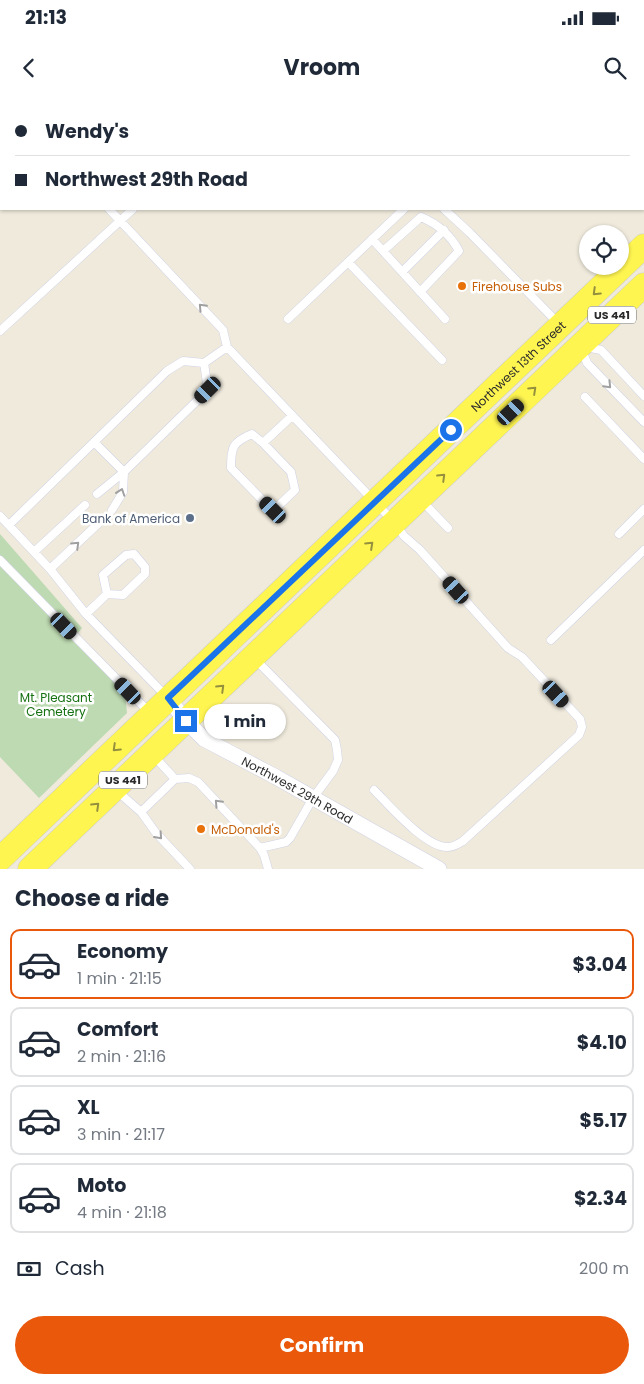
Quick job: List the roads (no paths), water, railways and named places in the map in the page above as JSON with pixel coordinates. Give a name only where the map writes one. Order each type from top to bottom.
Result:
[{"type":"main road","name":"Northwest 13th Street","points":[[19,861],[160,706],[644,246]]},
{"type":"main road","name":"US 441","points":[[19,861],[114,788],[644,285]]},
{"type":"main road","points":[[560,325],[580,346]]},
{"type":"street","name":"Northwest 29th Road","points":[[160,706],[186,721],[204,739],[439,869]]},
{"type":"street","points":[[5,869],[19,861]]},
{"type":"lane","points":[[110,210],[223,330],[227,348],[394,522],[404,536],[420,550],[508,648],[522,657],[580,719],[582,727],[579,735],[463,841],[455,846],[438,846],[423,837],[374,790]]},
{"type":"lane","points":[[0,331],[132,210]]},
{"type":"lane","points":[[288,318],[403,210]]},
{"type":"lane","points":[[445,210],[470,232],[560,325]]},
{"type":"lane","points":[[383,251],[421,217],[433,222],[444,230],[453,240],[459,251],[420,292]]},
{"type":"lane","points":[[402,272],[444,230]]},
{"type":"lane","points":[[372,239],[445,319]]},
{"type":"lane","points":[[348,262],[442,360]]},
{"type":"lane","points":[[580,346],[601,350],[644,396]]},
{"type":"lane","points":[[580,346],[587,363],[644,422]]},
{"type":"lane","points":[[9,526],[167,371],[182,361],[204,363],[227,348]]},
{"type":"lane","points":[[98,494],[124,472],[208,390],[204,363]]},
{"type":"lane","points":[[585,397],[644,459]]},
{"type":"lane","points":[[264,443],[292,416]]},
{"type":"lane","points":[[252,434],[264,443],[291,472],[295,490],[273,510],[231,468],[231,450],[239,439],[252,434]]},
{"type":"lane","points":[[94,442],[124,472],[123,492],[112,510]]},
{"type":"lane","points":[[419,498],[448,528]]},
{"type":"lane","points":[[34,552],[85,505]]},
{"type":"lane","points":[[619,534],[644,510]]},
{"type":"lane","points":[[0,516],[50,569],[160,706]]},
{"type":"lane","points":[[50,569],[101,521]]},
{"type":"lane","points":[[86,614],[106,594],[123,595],[145,574],[145,567],[134,554],[126,555],[103,575],[106,594]]},
{"type":"lane","points":[[550,640],[643,554]]},
{"type":"lane","points":[[0,560],[160,706]]},
{"type":"lane","points":[[253,657],[334,740],[338,760],[333,771],[313,798],[290,838],[286,842],[260,848]]},
{"type":"lane","points":[[151,753],[176,779]]},
{"type":"lane","points":[[141,812],[176,779],[189,778],[198,782],[260,848],[267,862],[268,869]]},
{"type":"lane","points":[[114,788],[141,812],[156,833],[190,869]]},
{"type":"place","name":"Firehouse Subs","points":[[462,286]]},
{"type":"place","name":"Bank of America","points":[[190,518]]},
{"type":"place","name":"McDonald's","points":[[201,829]]},
{"type":"park label","name":"Mt. Pleasant Cemetery","points":[[56,704]]}]
